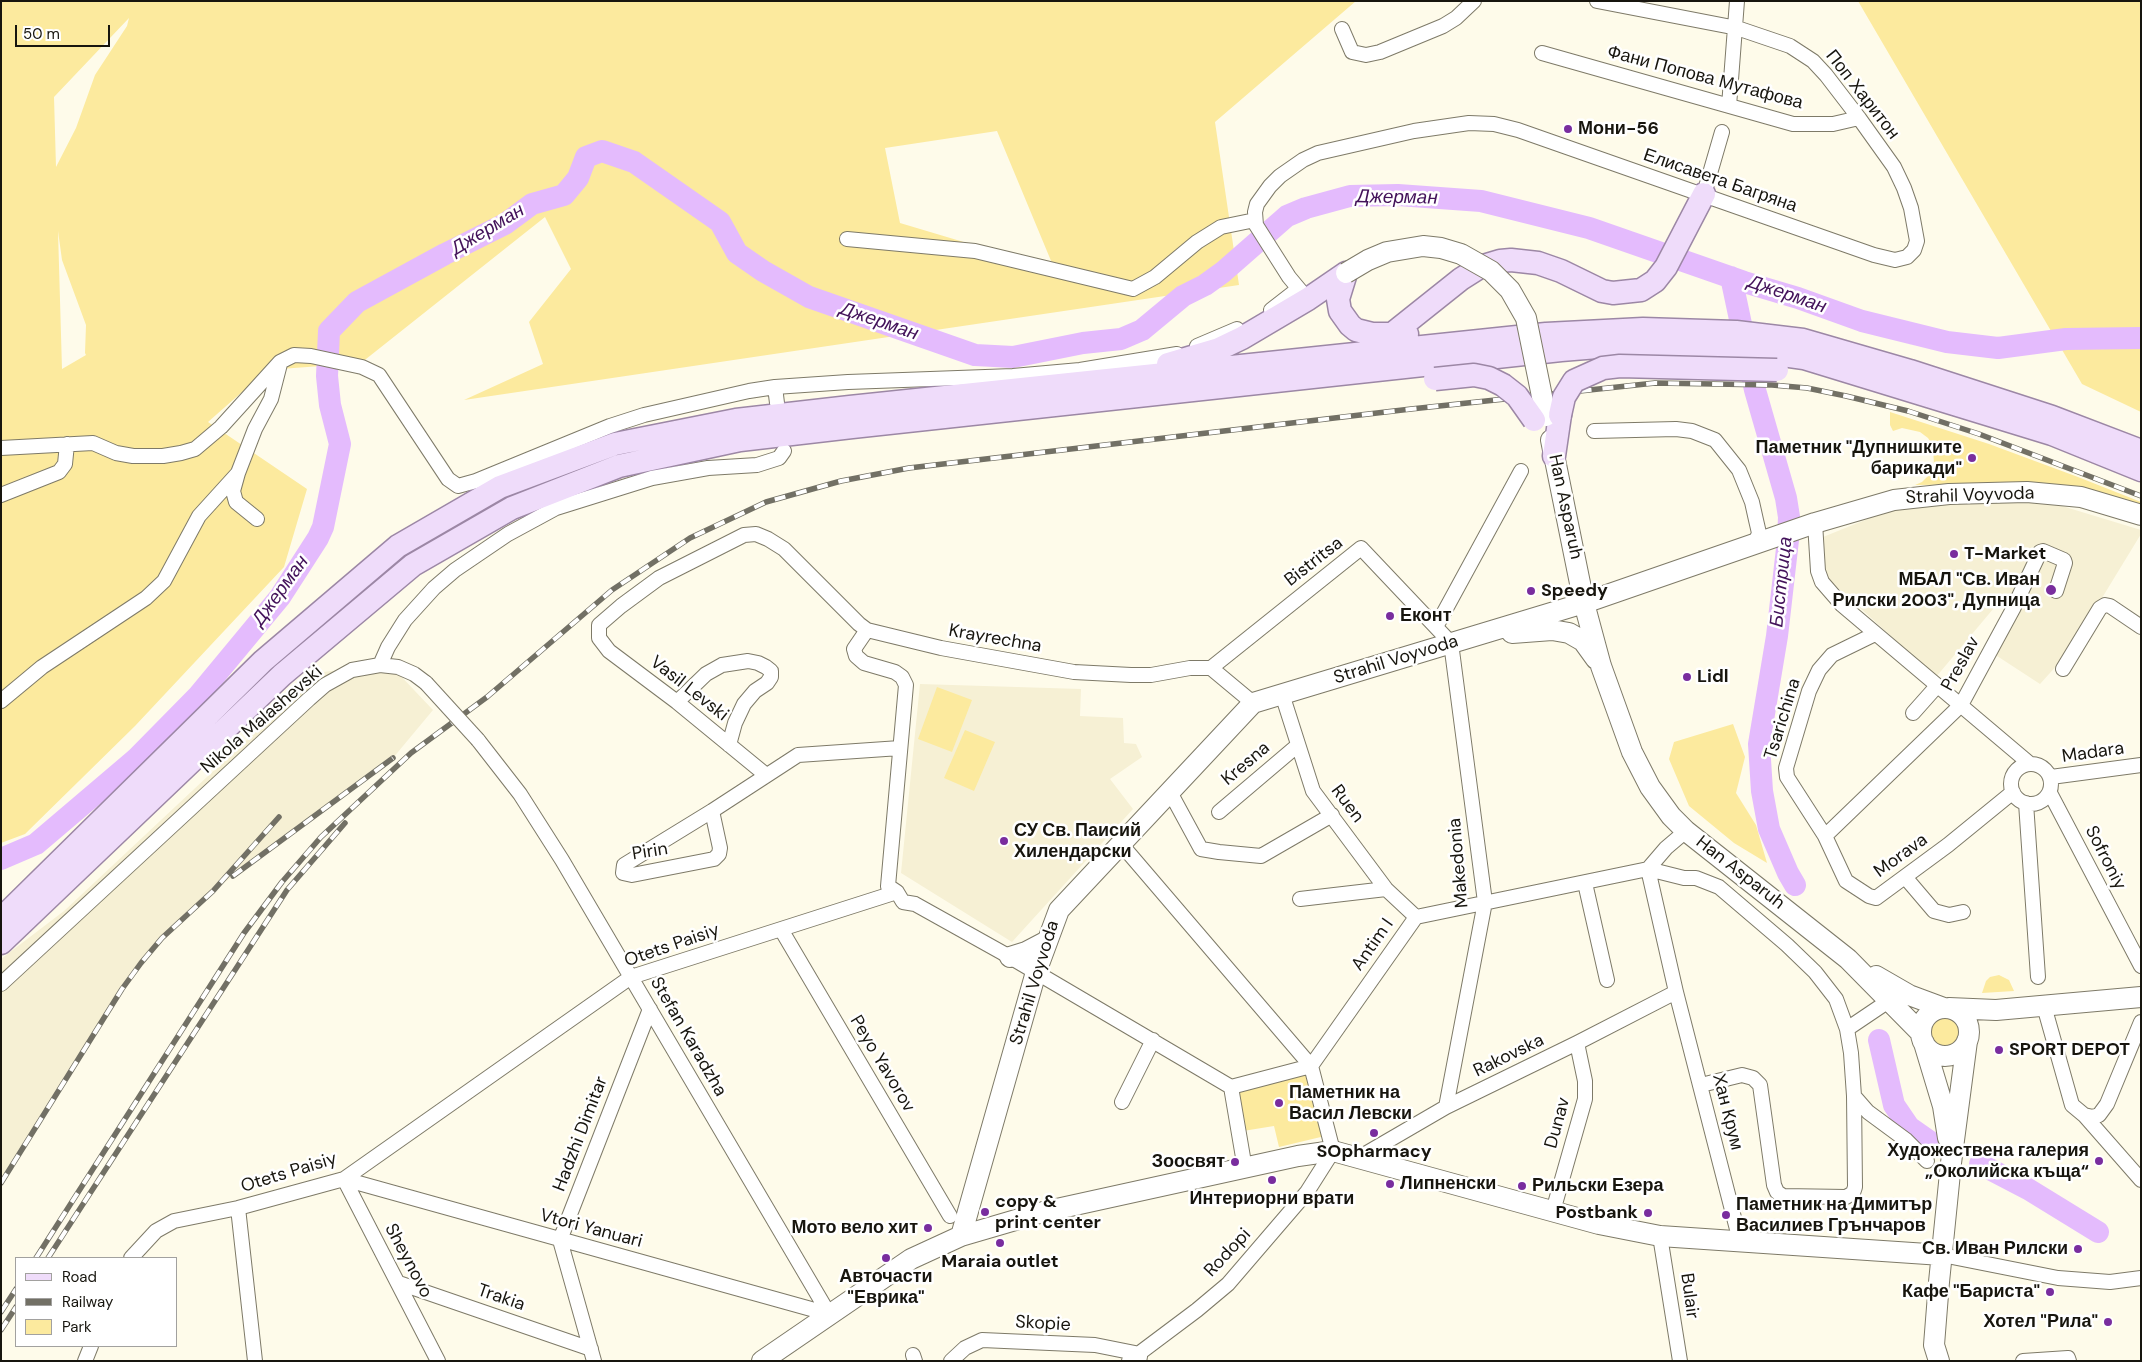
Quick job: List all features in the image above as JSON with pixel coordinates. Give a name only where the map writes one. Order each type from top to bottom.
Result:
[{"type":"main road","points":[[1392,334],[1461,279],[1490,263],[1512,260],[1538,263],[1561,271],[1602,291],[1613,293],[1641,290],[1655,281],[1666,267],[1704,194]]},
{"type":"main road","points":[[1340,311],[1339,294],[1346,273]]},
{"type":"main road","points":[[1107,381],[1219,349],[1242,338],[1303,294],[1346,273]]},
{"type":"main road","points":[[1303,294],[1340,311],[1356,330],[1372,334],[1602,330],[1736,340],[1773,352],[1814,375],[1997,416],[2061,438],[2141,470]]},
{"type":"main road","points":[[1,919],[263,661],[398,546],[500,487],[615,444],[736,420],[1602,330]]},
{"type":"main road","points":[[1,943],[282,675],[412,565],[512,508],[619,466],[740,440],[836,428],[1561,350],[1736,340]]},
{"type":"main road","points":[[1546,417],[1564,397],[1574,381],[1603,368],[1773,352],[1803,340],[1945,382],[2052,417],[2141,451]]},
{"type":"main road","points":[[836,428],[1039,420],[1474,375],[1496,381],[1546,417],[1554,456]]},
{"type":"street","points":[[1342,29],[1352,52],[1373,54],[1442,26],[1456,18],[1474,1]]},
{"type":"street","name":"Поп Харитон","points":[[1597,1],[1737,28],[1790,46],[1804,54],[1826,75],[1894,167],[1904,188],[1915,226],[1917,241],[1914,250]]},
{"type":"street","points":[[1729,106],[1738,1]]},
{"type":"street","name":"Фани Попова Мутафова","points":[[1542,54],[1793,124],[1833,124],[1859,118]]},
{"type":"street","name":"Елисавета Багряна","points":[[1256,222],[1257,204],[1270,186],[1297,164],[1318,153],[1414,131],[1469,123],[1494,124],[1518,130],[1704,194],[1874,255],[1895,260],[1907,257],[1914,250]]},
{"type":"street","points":[[1704,194],[1722,132]]},
{"type":"street","points":[[1,448],[92,443],[116,453],[133,456],[163,456],[195,449],[221,427],[280,362],[294,355],[311,356],[362,367],[379,375],[448,479],[458,486],[476,481],[552,448],[627,421],[775,387],[1013,376],[1080,370],[1178,353],[1252,323],[1278,305],[1303,294],[1289,277],[1256,222],[1221,227],[1197,242],[1155,277],[1133,289],[974,251],[847,240]]},
{"type":"street","points":[[1346,273],[1368,260],[1387,252],[1424,246],[1441,248],[1461,254],[1491,270],[1510,290],[1526,318],[1546,417]]},
{"type":"street","points":[[257,519],[236,502],[233,491],[255,429],[271,398],[280,362]]},
{"type":"street","points":[[775,387],[777,403]]},
{"type":"street","points":[[1594,431],[1676,429],[1692,431],[1715,440],[1740,470],[1761,542]]},
{"type":"street","points":[[1,495],[59,472],[67,457],[67,444]]},
{"type":"street","points":[[380,665],[396,634],[417,605],[434,588],[455,570],[485,549],[545,514],[652,478],[708,468],[757,465],[779,458],[784,451]]},
{"type":"street","name":"Han Asparuh","points":[[1554,456],[1584,602],[1601,666],[1639,768],[1659,801],[1686,831],[1848,959],[1909,995],[1946,1008]]},
{"type":"street","points":[[1436,627],[1521,471]]},
{"type":"street","points":[[1,700],[42,667],[146,598],[164,581],[199,516],[238,473]]},
{"type":"street","name":"Strahil Voyvoda","points":[[960,1236],[1036,972],[1059,910],[1253,703],[1584,602],[1806,526],[1899,499],[1996,492],[2058,494],[2081,497],[2141,515]]},
{"type":"street","points":[[1806,526],[1822,582],[1842,605],[2030,763],[2043,766],[2051,777],[2050,793],[2040,802],[2026,804],[2013,792],[2011,786],[2014,773],[2023,765],[2030,763]]},
{"type":"street","name":"Vasil Levski","points":[[756,534],[744,535],[659,578],[621,606],[599,626],[599,638],[609,651],[677,702],[766,775]]},
{"type":"street","name":"Krayrechna","points":[[756,534],[768,538],[784,549],[867,630],[950,650],[1074,672],[1151,675],[1190,668],[1211,668]]},
{"type":"street","name":"Bistritsa","points":[[1211,668],[1362,548],[1451,643]]},
{"type":"street","name":"Preslav","points":[[1825,836],[1961,705],[2013,609],[2040,552],[2043,551],[2064,560],[2065,567],[2056,591]]},
{"type":"street","points":[[2063,669],[2100,608],[2105,605],[2110,606],[2141,627]]},
{"type":"street","points":[[867,630],[854,649],[856,656],[864,663],[895,672],[902,677],[906,685],[888,886],[897,892],[903,902],[915,904],[1010,957],[1231,1087],[1312,1066]]},
{"type":"street","points":[[1477,635],[1552,630],[1569,633],[1583,641],[1601,666]]},
{"type":"street","name":"Tsarichina","points":[[1825,836],[1787,777],[1787,759],[1808,691],[1819,670],[1832,655],[1875,634]]},
{"type":"street","name":"Makedonia","points":[[1446,1107],[1485,902],[1451,643]]},
{"type":"street","points":[[677,702],[706,674],[722,665],[748,661],[758,663],[771,671],[771,677],[767,683],[755,691],[744,704],[735,722],[729,745]]},
{"type":"street","name":"Stefan Karadzha","points":[[380,665],[398,667],[414,674],[426,683],[478,740],[511,782],[562,860],[829,1314]]},
{"type":"street","name":"Nikola Malashevski","points":[[1,984],[325,685],[352,670],[380,665]]},
{"type":"street","points":[[1211,668],[1253,703]]},
{"type":"street","points":[[1914,713],[1937,686]]},
{"type":"street","name":"Ruen","points":[[1282,694],[1313,791],[1386,889],[1416,917]]},
{"type":"street","name":"Kresna","points":[[1219,812],[1298,745]]},
{"type":"street","name":"Pirin","points":[[712,811],[720,848],[719,854],[714,859],[632,875],[623,873],[624,865],[798,755],[900,748]]},
{"type":"street","name":"Madara","points":[[2051,777],[2141,765]]},
{"type":"street","points":[[1170,792],[1201,849],[1218,852],[1261,856],[1332,815]]},
{"type":"street","name":"Morava","points":[[1825,836],[1846,881],[1869,896],[1876,898],[1948,845],[2013,792]]},
{"type":"street","name":"Sofroniy","points":[[2050,793],[2141,966]]},
{"type":"street","points":[[2026,804],[2038,977]]},
{"type":"street","points":[[1686,831],[1666,848],[1648,869],[1684,878],[1696,878],[1719,887],[1787,945],[1815,972],[1836,999],[1851,1026],[1856,1187],[1853,1193],[1846,1198],[1783,1196],[1777,1192],[1774,1185],[1760,1086],[1752,1078],[1742,1075],[1701,1085]]},
{"type":"street","points":[[1121,844],[1312,1066],[1333,1150]]},
{"type":"street","name":"Antim I","points":[[1312,1066],[1416,917],[1648,869]]},
{"type":"street","name":"Хан Крум","points":[[1648,869],[1676,992],[1740,1241]]},
{"type":"street","points":[[1905,877],[1934,911],[1949,916],[1963,912]]},
{"type":"street","points":[[1585,883],[1608,980]]},
{"type":"street","points":[[1300,899],[1386,889]]},
{"type":"street","name":"Otets Paisiy","points":[[132,1257],[156,1231],[174,1222],[238,1208],[344,1179],[631,977],[782,931],[897,892]]},
{"type":"street","name":"Peyo Yavorov","points":[[782,931],[950,1216]]},
{"type":"street","points":[[1010,957],[1048,942]]},
{"type":"street","name":"Han Asparuh","points":[[1848,959],[1882,1005],[1923,1038],[1943,1106],[1951,1163]]},
{"type":"street","name":"Rakovska","points":[[1360,1157],[1446,1107],[1676,992]]},
{"type":"street","points":[[1996,1010],[1968,1037],[1956,1053],[1936,1054],[1923,1038],[1922,1024],[1934,1010],[1946,1008],[1996,1010],[2141,997]]},
{"type":"street","points":[[1851,1026],[1882,1005]]},
{"type":"street","points":[[2044,1006],[2072,1105],[2084,1115],[2141,1180]]},
{"type":"street","points":[[1946,1008],[1963,1016],[1968,1037]]},
{"type":"street","name":"Hadzhi Dimitar","points":[[560,1240],[650,1009]]},
{"type":"street","points":[[2084,1115],[2093,1117],[2099,1115],[2104,1110],[2141,1022]]},
{"type":"street","name":"Han Asparuh","points":[[1939,1361],[1934,1345],[1942,1255],[1951,1163],[1968,1037]]},
{"type":"street","points":[[1122,1102],[1153,1040]]},
{"type":"street","name":"Dunav","points":[[1553,1211],[1585,1099],[1586,1081],[1577,1043]]},
{"type":"street","points":[[1231,1087],[1246,1168]]},
{"type":"street","points":[[1854,1096],[1868,1112],[1906,1140],[1927,1161]]},
{"type":"street","points":[[762,1361],[911,1259],[960,1236],[1043,1212],[1333,1150],[1599,1224],[1660,1236],[1942,1255],[2058,1278],[2110,1282],[2141,1278]]},
{"type":"street","name":"Rodopi","points":[[1136,1358],[1228,1284],[1307,1192],[1333,1150]]},
{"type":"street","name":"Vtori Yanuari","points":[[344,1179],[829,1314]]},
{"type":"street","name":"Sheynovo","points":[[344,1179],[438,1361]]},
{"type":"street","points":[[238,1208],[255,1361]]},
{"type":"street","name":"Bulair","points":[[1660,1236],[1680,1361]]},
{"type":"street","points":[[560,1240],[592,1355]]},
{"type":"street","name":"Trakia","points":[[399,1283],[592,1355]]},
{"type":"street","name":"Skopie","points":[[951,1361],[965,1348],[982,1340],[1095,1345],[1136,1358]]},
{"type":"street","points":[[85,1361],[91,1347]]},
{"type":"street","points":[[2023,1361],[2068,1358],[2068,1361]]},
{"type":"shaded area","points":[[2039,499],[2141,530],[2141,534],[2069,652],[2040,684],[1994,654],[2024,604],[2004,596],[1936,677],[1826,577],[1823,537],[1900,506]]},
{"type":"shaded area","points":[[353,668],[396,671],[433,710],[393,758],[213,891],[162,938],[122,989],[1,1183],[1,959],[64,911],[240,746],[324,672]]},
{"type":"shaded area","name":"СУ Св. Паисий Хилендарски","points":[[920,684],[1081,689],[1080,716],[1123,718],[1124,743],[1136,744],[1142,757],[1110,779],[1133,809],[1012,942],[901,873]]},
{"type":"green space","points":[[1,1],[1356,1],[1215,122],[1239,285],[464,400],[543,364],[529,322],[571,269],[545,217],[361,363],[267,370],[208,422],[307,489],[284,567],[135,726],[25,834],[1,843]],"holes":[[[129,18],[127,26],[95,75],[76,128],[56,167],[54,97]],[[997,131],[1054,269],[900,223],[885,148]],[[58,231],[62,260],[86,325],[86,355],[62,369]]]},
{"type":"green space","points":[[1858,1],[2141,1],[2141,412],[2082,384]]},
{"type":"green space","points":[[1890,412],[1989,444],[2078,477],[2141,502],[2141,508],[1991,484],[1915,485],[1922,482],[1930,474],[1934,465],[1933,446],[1928,438],[1920,432],[1902,428],[1893,431],[1890,425]]},
{"type":"green space","points":[[937,687],[972,700],[952,752],[918,739]]},
{"type":"green space","points":[[1733,724],[1745,757],[1736,793],[1756,825],[1767,863],[1734,843],[1689,806],[1669,759],[1674,742]]},
{"type":"green space","points":[[965,730],[995,742],[974,791],[944,778]]},
{"type":"green space","points":[[1999,975],[2009,980],[2014,991],[1982,993],[1986,981],[1990,977]]},
{"type":"green space","points":[[1945,1017],[1956,1021],[1960,1032],[1956,1043],[1945,1047],[1934,1043],[1930,1032],[1934,1021]]},
{"type":"green space","points":[[1307,1071],[1325,1136],[1279,1147],[1274,1126],[1243,1131],[1234,1087]]},
{"type":"waterway","name":"Джерман","points":[[1,859],[36,844],[136,759],[198,696],[280,597],[318,538],[323,527],[340,444],[330,405],[327,376],[329,331],[357,302],[505,224],[532,204],[564,195],[578,178],[586,157],[602,151],[634,162],[720,222],[737,253],[763,271],[809,297],[975,355],[1013,357],[1083,343],[1121,339],[1142,330],[1183,296],[1205,285],[1223,272],[1287,216],[1306,208],[1350,196],[1398,195],[1481,201],[1589,228],[1862,321],[1947,342],[1998,348],[2066,339],[2141,338]]},
{"type":"waterway","name":"Бистрица","points":[[1731,277],[1755,390],[1786,498],[1789,517],[1777,636],[1759,744],[1762,791],[1769,829],[1795,885]]},
{"type":"waterway","name":"Бистрица","points":[[1879,1040],[1894,1105],[1909,1127],[1929,1141]]},
{"type":"waterway","name":"Бистрица","points":[[1980,1164],[2028,1189],[2098,1232]]},
{"type":"railway","points":[[37,1257],[244,933],[282,882],[321,837],[411,753],[487,697],[612,590],[690,538],[766,502],[841,481],[909,468],[1411,409],[1655,383],[1772,385],[1807,388],[1846,396],[1908,411],[1979,434],[2141,496]]},
{"type":"railway","points":[[233,876],[393,758]]},
{"type":"railway","points":[[1,1183],[122,989],[141,963],[162,938],[213,891],[279,817]]},
{"type":"railway","points":[[49,1257],[287,890],[345,823]]},
{"type":"railway","points":[[1,1312],[15,1291]]},
{"type":"railway","points":[[1,1330],[15,1309]]},
{"type":"place","name":"Мони-56","points":[[1568,129]]},
{"type":"place","name":"Паметник \"Дупнишките барикади\"","points":[[1972,458]]},
{"type":"place","name":"T-Market","points":[[1954,554]]},
{"type":"place","name":"МБАЛ \"Св. Иван Рилски 2003\", Дупница","points":[[2051,590]]},
{"type":"place","name":"Speedy","points":[[1531,591]]},
{"type":"place","name":"Еконт","points":[[1390,616]]},
{"type":"place","name":"Lidl","points":[[1687,677]]},
{"type":"place","name":"СУ Св. Паисий Хилендарски","points":[[1004,841]]},
{"type":"place","name":"SPORT DEPOT","points":[[1999,1050]]},
{"type":"place","name":"Паметник на Васил Левски","points":[[1279,1103]]},
{"type":"place","name":"SOpharmacy","points":[[1374,1133]]},
{"type":"place","name":"Художествена галерия „Околийска къща“","points":[[2099,1161]]},
{"type":"place","name":"Зоосвят","points":[[1235,1162]]},
{"type":"place","name":"Интериорни врати","points":[[1272,1180]]},
{"type":"place","name":"Липненски","points":[[1390,1184]]},
{"type":"place","name":"Рильски Езера","points":[[1522,1186]]},
{"type":"place","name":"copy & print center","points":[[985,1212]]},
{"type":"place","name":"Postbank","points":[[1648,1213]]},
{"type":"place","name":"Паметник на Димитър Василиев Грънчаров","points":[[1726,1215]]},
{"type":"place","name":"Мото вело хит","points":[[928,1228]]},
{"type":"place","name":"Maraia outlet","points":[[1000,1243]]},
{"type":"place","name":"Св. Иван Рилски","points":[[2078,1249]]},
{"type":"place","name":"Авточасти \"Еврика\"","points":[[886,1258]]},
{"type":"place","name":"Кафе \"Бариста\"","points":[[2050,1292]]},
{"type":"place","name":"Хотел \"Рила\"","points":[[2108,1322]]}]
